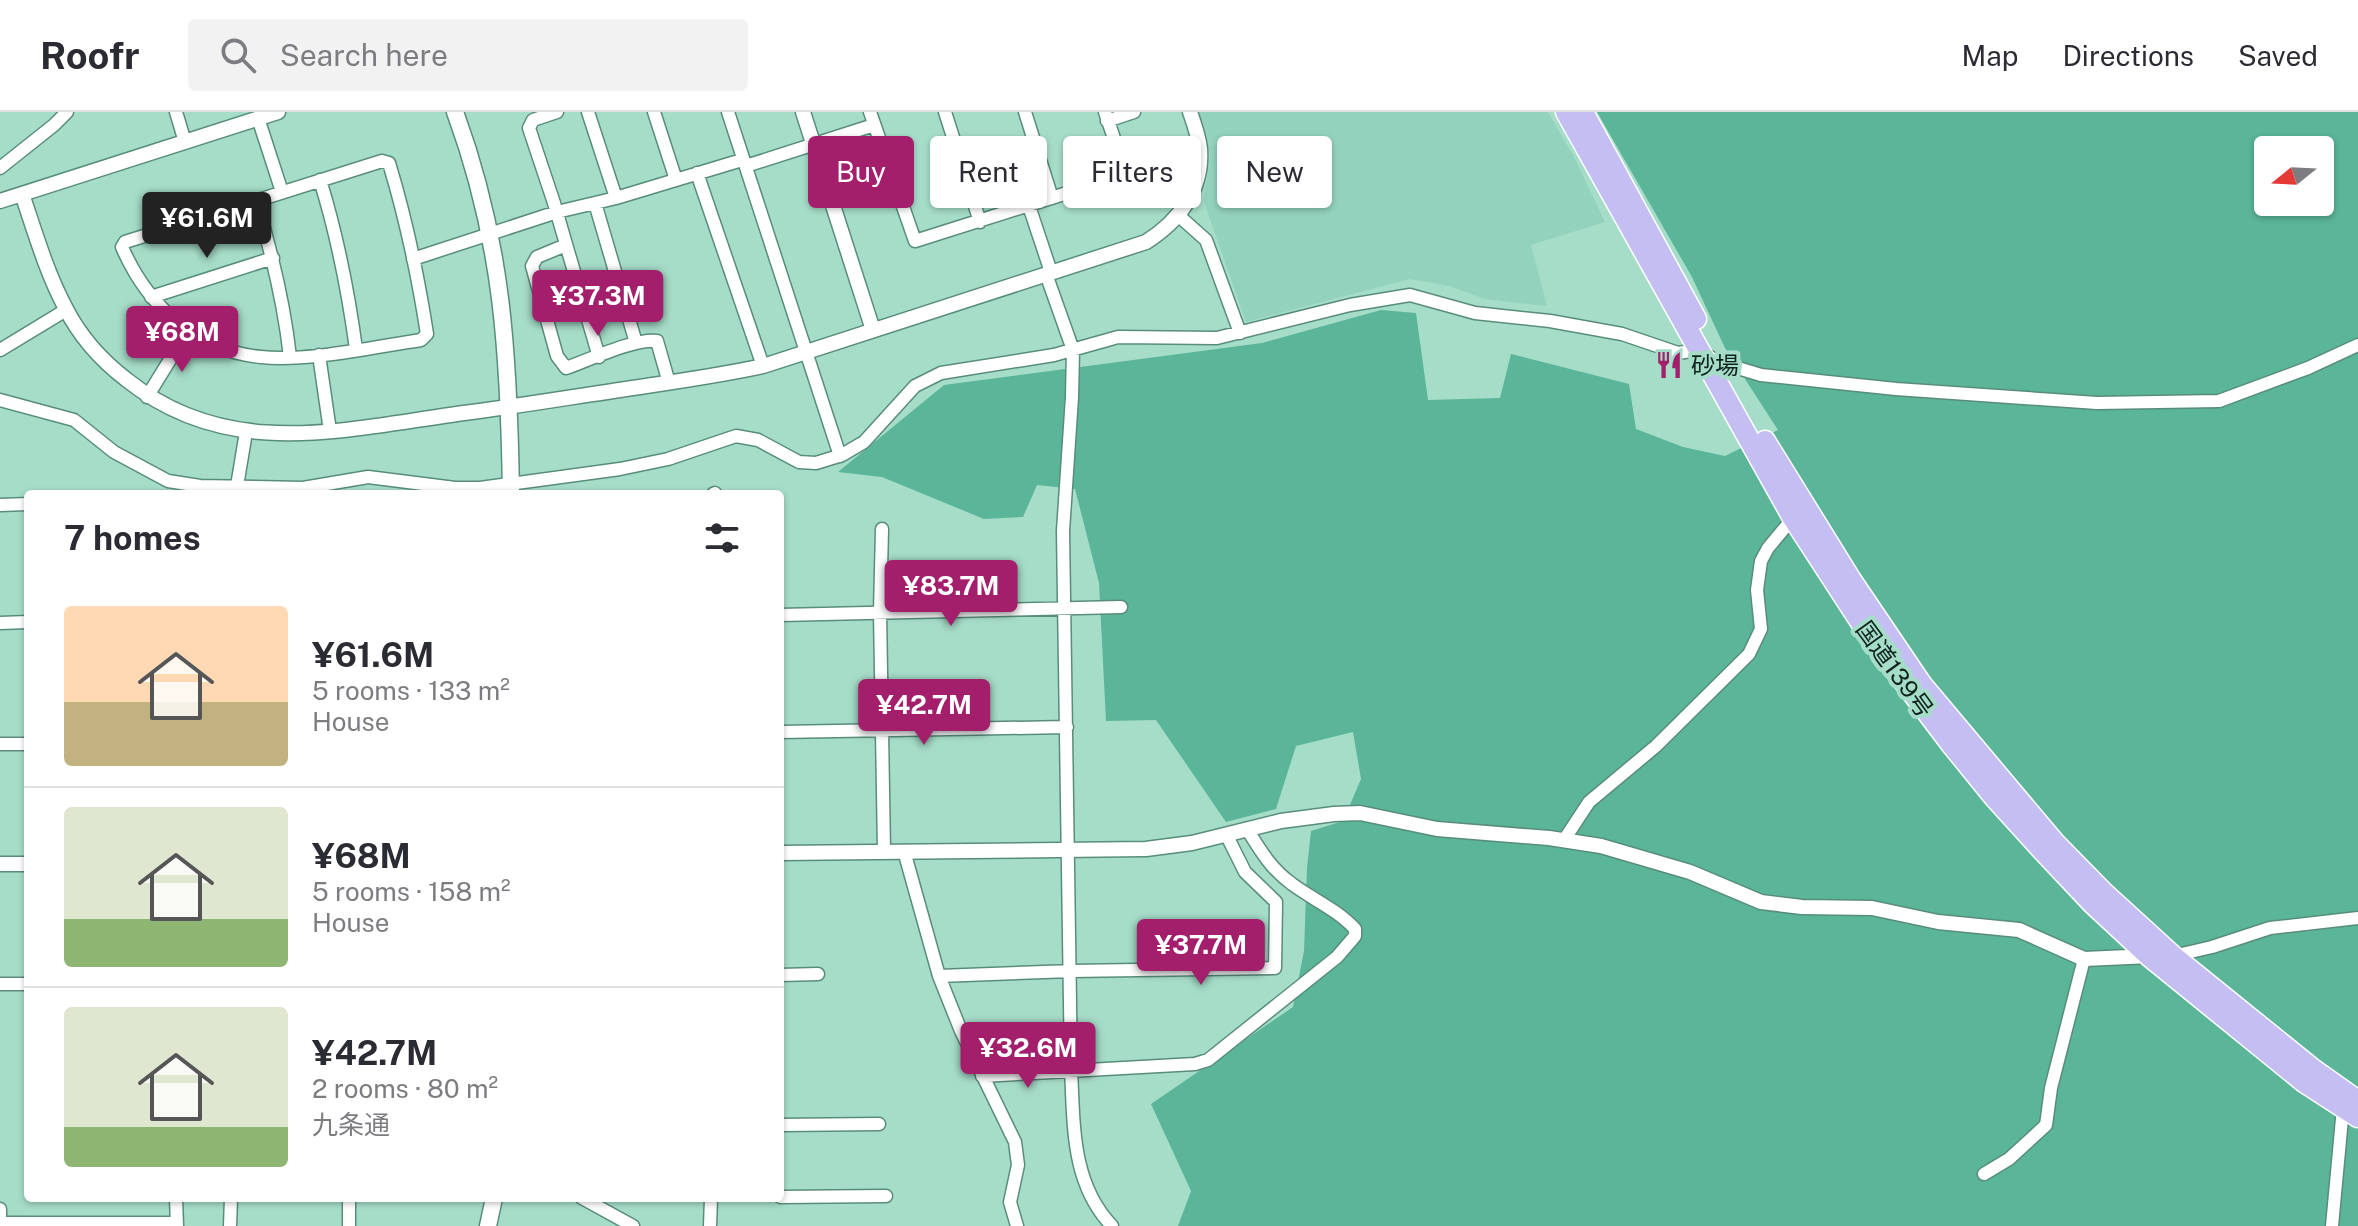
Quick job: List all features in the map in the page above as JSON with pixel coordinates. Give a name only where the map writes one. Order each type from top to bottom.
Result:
[{"type":"highway","name":"国道139号","points":[[1566,112],[1793,518],[1871,638],[1951,744],[2043,851],[2093,904],[2149,956],[2280,1064],[2353,1109]]},
{"type":"highway","name":"国道139号","points":[[1583,112],[1718,362],[1836,557],[1922,685],[2054,842],[2104,893],[2173,956],[2314,1070],[2353,1109]]},
{"type":"main road","points":[[455,112],[491,234],[500,288],[510,407],[511,488]]},
{"type":"main road","points":[[488,1226],[493,1202]]},
{"type":"street","points":[[0,168],[67,112]]},
{"type":"street","points":[[176,112],[185,142]]},
{"type":"street","points":[[0,201],[278,112]]},
{"type":"street","points":[[557,112],[533,120],[529,128],[599,357]]},
{"type":"street","points":[[588,112],[616,198]]},
{"type":"street","points":[[654,112],[676,180]]},
{"type":"street","points":[[728,112],[840,456]]},
{"type":"street","points":[[803,112],[810,136]]},
{"type":"street","points":[[945,112],[980,222]]},
{"type":"street","points":[[1025,112],[1052,198]]},
{"type":"street","points":[[1047,200],[1105,181],[1114,174],[1118,153],[1106,116],[1134,112]]},
{"type":"street","points":[[22,194],[48,270],[66,310],[111,368],[147,397],[211,425],[281,435],[510,407],[721,376],[763,366],[1146,242],[1163,232],[1179,216],[1200,173],[1200,146],[1190,112]]},
{"type":"street","points":[[258,118],[282,192]]},
{"type":"street","points":[[831,136],[872,118],[915,241],[1023,208]]},
{"type":"street","points":[[413,259],[557,212],[808,145]]},
{"type":"street","points":[[382,161],[389,163],[403,209],[427,334],[421,340],[290,357],[261,357],[235,352],[187,332],[167,315],[132,270],[122,247],[125,242],[320,180],[382,161]]},
{"type":"street","points":[[697,173],[763,366]]},
{"type":"street","points":[[320,180],[337,237],[356,349]]},
{"type":"street","points":[[256,201],[284,306],[290,357]]},
{"type":"street","points":[[595,203],[636,343]]},
{"type":"street","points":[[834,208],[873,330]]},
{"type":"street","points":[[1030,208],[1073,350],[1063,531],[1074,1140],[1080,1170],[1090,1193],[1112,1226]]},
{"type":"street","points":[[1179,216],[1206,240],[1240,333]]},
{"type":"street","points":[[566,245],[537,257],[532,266],[557,356],[566,368],[636,343],[657,341],[669,383]]},
{"type":"street","points":[[151,297],[273,258]]},
{"type":"street","points":[[0,400],[74,420],[114,452],[168,488],[344,488],[368,477],[455,488],[511,488],[668,459],[736,436],[758,440],[799,462],[816,463],[840,456],[864,442],[915,386],[941,373],[1054,355],[1118,337],[1217,338],[1350,305],[1410,295],[1475,313],[1550,321],[1622,334],[1678,353],[1698,350],[1718,362],[1761,375],[1910,390],[2097,403],[2219,401],[2308,368],[2358,345]]},
{"type":"street","points":[[0,350],[66,310]]},
{"type":"street","points":[[147,397],[187,332]]},
{"type":"street","points":[[319,355],[330,431]]},
{"type":"street","points":[[237,486],[246,432]]},
{"type":"street","points":[[0,505],[24,504]]},
{"type":"street","points":[[1564,840],[1589,802],[1656,746],[1749,654],[1761,629],[1757,590],[1761,561],[1793,518]]},
{"type":"street","points":[[882,529],[880,612],[884,851]]},
{"type":"street","points":[[784,615],[1121,607]]},
{"type":"street","points":[[0,623],[24,622]]},
{"type":"street","points":[[784,732],[1067,727]]},
{"type":"street","points":[[0,744],[24,744]]},
{"type":"street","points":[[784,853],[1146,849],[1192,843],[1308,817],[1360,813],[1412,826],[1601,846],[1690,872],[1761,902],[1802,907],[1872,908],[1938,922],[2019,930],[2084,959],[2173,956],[2270,928],[2358,918]]},
{"type":"street","points":[[982,1076],[1195,1064],[1208,1060],[1337,957],[1355,936],[1355,929],[1275,871],[1247,829]]},
{"type":"street","points":[[939,976],[1275,968],[1276,902],[1245,872],[1226,834]]},
{"type":"street","points":[[904,851],[939,976],[961,1031],[1015,1142],[1018,1165],[1010,1202],[1017,1226]]},
{"type":"street","points":[[0,864],[24,864]]},
{"type":"street","points":[[1984,1174],[2009,1159],[2046,1125],[2051,1088],[2084,959]]},
{"type":"street","points":[[784,975],[818,974]]},
{"type":"street","points":[[0,984],[24,984]]},
{"type":"street","points":[[2332,1226],[2353,1109]]},
{"type":"street","points":[[784,1125],[879,1124]]},
{"type":"street","points":[[784,1197],[886,1196]]},
{"type":"street","points":[[0,1209],[0,1220],[177,1225],[176,1202]]},
{"type":"street","points":[[230,1226],[231,1202]]},
{"type":"street","points":[[349,1202],[349,1226]]},
{"type":"street","points":[[589,1202],[633,1226]]},
{"type":"street","points":[[710,1226],[711,1202]]},
{"type":"shaded area","points":[[1197,112],[1548,112],[1605,222],[1531,245],[1547,306],[1485,299],[1449,286],[1410,279],[1246,322],[1204,202],[1210,155]]},
{"type":"shaded area","points":[[1597,112],[2358,112],[2358,1226],[1178,1226],[1191,1191],[1151,1104],[1293,1007],[1304,951],[1311,831],[1343,821],[1361,779],[1353,732],[1296,746],[1276,809],[1226,822],[1156,720],[1106,721],[1099,583],[1075,489],[1037,485],[1023,517],[984,519],[882,477],[838,472],[944,385],[1262,343],[1381,310],[1416,313],[1428,400],[1500,398],[1511,354],[1629,384],[1636,429],[1683,447],[1725,456],[1778,430],[1725,348],[1692,277]]},
{"type":"place","name":"砂場","points":[[1669,365]]}]
